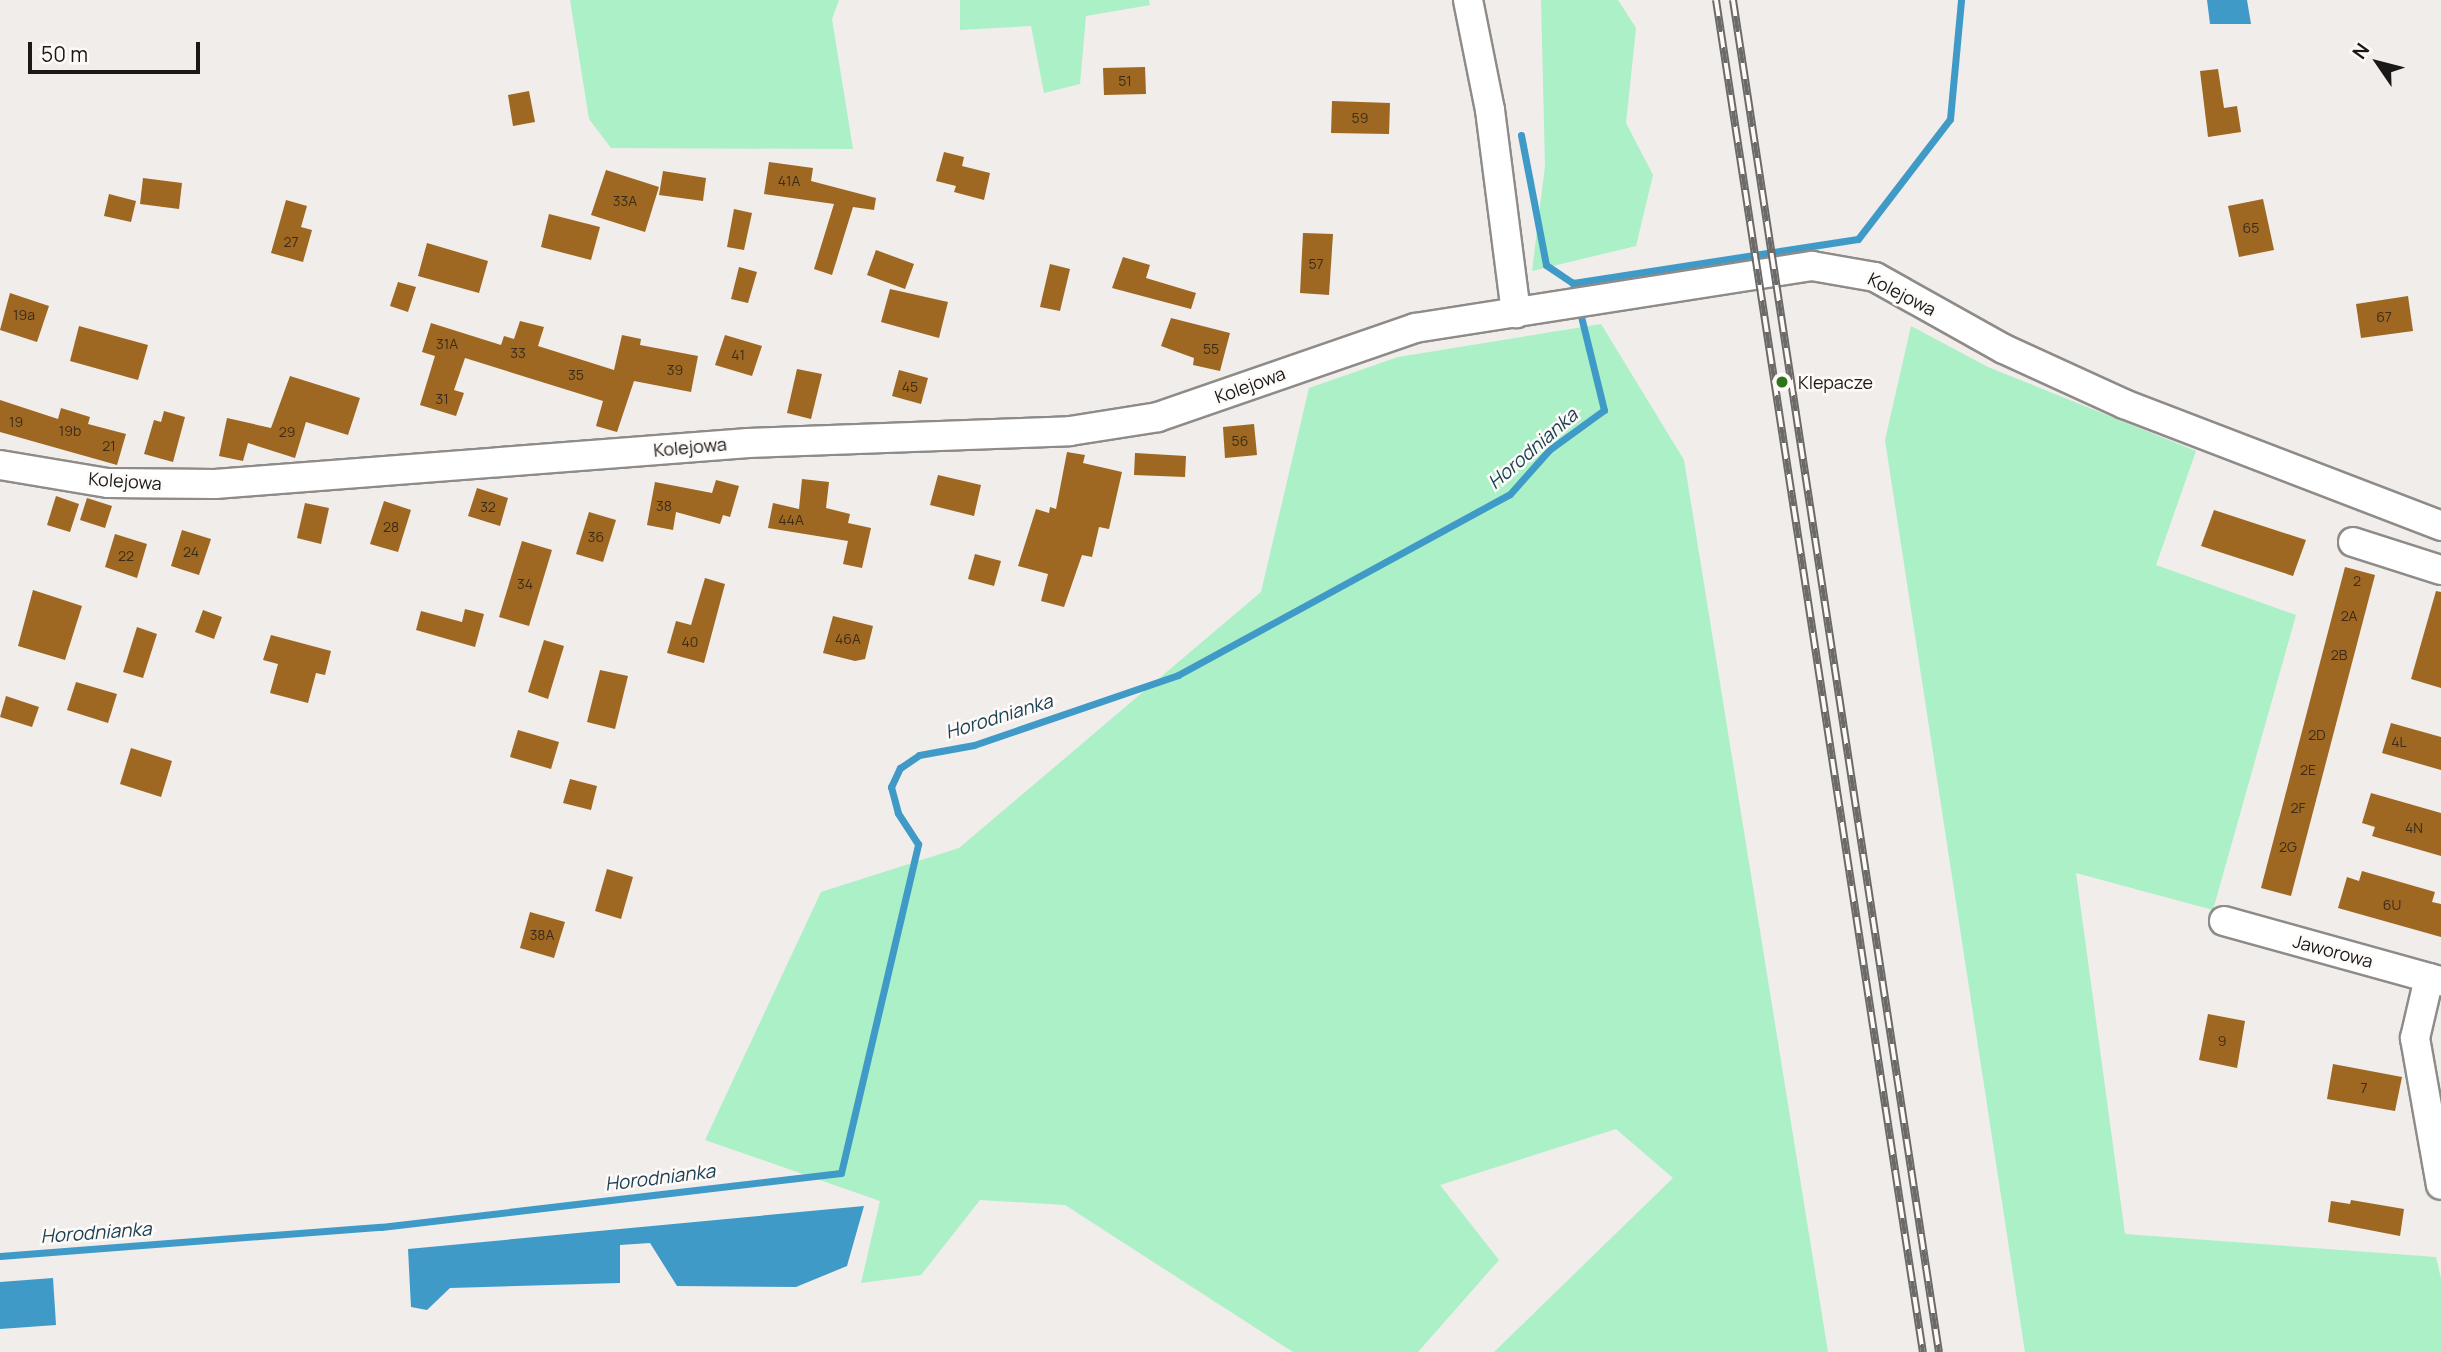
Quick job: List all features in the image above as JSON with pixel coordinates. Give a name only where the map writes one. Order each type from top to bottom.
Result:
[{"type":"street","points":[[1468,0],[1490,110],[1516,313]]},
{"type":"street","name":"Kolejowa","points":[[0,464],[108,483],[215,484],[748,443],[1070,431],[1158,417],[1415,328],[1794,267],[1829,268],[1875,277],[2004,349],[2124,404],[2441,526]]},
{"type":"street","points":[[2353,542],[2441,570]]},
{"type":"street","name":"Jaworowa","points":[[2224,921],[2435,979]]},
{"type":"street","points":[[2435,979],[2415,1038],[2441,1185]]},
{"type":"green space","points":[[570,0],[839,0],[832,19],[853,149],[611,148],[589,119]]},
{"type":"green space","points":[[960,0],[1149,0],[1150,5],[1086,16],[1080,84],[1044,93],[1031,26],[960,30]]},
{"type":"green space","points":[[1541,0],[1618,0],[1636,28],[1626,123],[1653,175],[1636,246],[1532,271],[1545,166]]},
{"type":"green space","points":[[1601,324],[1684,460],[1828,1352],[1494,1352],[1673,1178],[1616,1129],[1440,1185],[1499,1260],[1418,1352],[1293,1352],[1065,1205],[980,1200],[921,1275],[861,1283],[880,1201],[705,1140],[821,892],[959,848],[1261,592],[1309,388],[1398,357]]},
{"type":"green space","points":[[1911,326],[1988,367],[2196,451],[2156,565],[2296,615],[2213,910],[2076,873],[2125,1234],[2436,1257],[2441,1279],[2441,1352],[2025,1352],[1885,440]]},
{"type":"water","points":[[2207,0],[2247,0],[2251,24],[2210,24]]},
{"type":"water","points":[[864,1206],[847,1266],[796,1287],[677,1286],[650,1243],[620,1245],[620,1283],[450,1288],[427,1310],[411,1307],[408,1249]]},
{"type":"water","points":[[53,1278],[56,1325],[0,1329],[0,1282]]},
{"type":"building","points":[[1145,67],[1146,94],[1104,95],[1103,68]]},
{"type":"building","points":[[2218,69],[2224,108],[2237,106],[2241,132],[2208,137],[2200,71]]},
{"type":"building","points":[[529,91],[535,122],[513,126],[508,95]]},
{"type":"building","points":[[1332,101],[1390,103],[1389,134],[1331,133]]},
{"type":"building","points":[[944,152],[964,157],[962,166],[990,173],[984,200],[954,192],[956,186],[936,181]]},
{"type":"building","points":[[769,162],[813,168],[811,181],[876,198],[874,210],[853,207],[832,275],[814,269],[834,204],[764,194]]},
{"type":"building","points":[[606,170],[659,187],[645,232],[591,215]]},
{"type":"building","points":[[663,171],[706,178],[703,201],[659,195]]},
{"type":"building","points":[[143,178],[182,183],[179,209],[140,204]]},
{"type":"building","points":[[109,194],[136,201],[131,222],[104,216]]},
{"type":"building","points":[[2263,199],[2274,250],[2239,257],[2228,206]]},
{"type":"building","points":[[286,200],[307,206],[301,227],[312,230],[303,262],[271,253]]},
{"type":"building","points":[[734,209],[752,213],[744,250],[727,247]]},
{"type":"building","points":[[549,214],[600,227],[591,260],[541,247]]},
{"type":"building","points":[[1303,233],[1333,234],[1329,295],[1300,293]]},
{"type":"building","points":[[427,243],[488,261],[479,293],[418,276]]},
{"type":"building","points":[[876,250],[914,264],[905,289],[867,275]]},
{"type":"building","points":[[1123,257],[1150,265],[1146,278],[1196,293],[1191,309],[1112,288]]},
{"type":"building","points":[[1050,264],[1070,269],[1060,311],[1040,307]]},
{"type":"building","points":[[739,267],[757,272],[748,303],[731,299]]},
{"type":"building","points":[[398,282],[416,287],[408,312],[390,306]]},
{"type":"building","points":[[890,289],[948,302],[939,338],[881,322]]},
{"type":"building","points":[[10,293],[49,306],[37,342],[0,330]]},
{"type":"building","points":[[2408,296],[2413,331],[2361,338],[2356,304]]},
{"type":"building","points":[[1171,318],[1230,333],[1220,371],[1193,365],[1194,358],[1161,346]]},
{"type":"building","points":[[520,321],[544,327],[538,346],[614,370],[622,335],[641,339],[640,345],[698,356],[691,392],[634,381],[617,432],[596,426],[603,401],[465,358],[454,390],[464,393],[456,416],[420,405],[435,356],[422,352],[431,323],[501,345],[504,336],[514,339]]},
{"type":"building","points":[[79,326],[148,345],[138,380],[70,361]]},
{"type":"building","points":[[725,335],[762,346],[752,376],[715,365]]},
{"type":"building","points":[[797,369],[822,374],[811,419],[787,413]]},
{"type":"building","points":[[899,370],[928,378],[921,404],[892,396]]},
{"type":"building","points":[[290,376],[360,398],[348,435],[306,422],[295,458],[248,443],[243,461],[219,456],[227,418],[271,428]]},
{"type":"building","points":[[0,400],[58,419],[61,408],[90,417],[88,424],[126,434],[117,465],[0,432]]},
{"type":"building","points":[[164,411],[185,417],[173,462],[144,454],[154,420],[161,422]]},
{"type":"building","points":[[1254,424],[1257,455],[1225,458],[1223,427]]},
{"type":"building","points":[[1067,452],[1085,455],[1083,463],[1122,472],[1109,529],[1099,527],[1092,557],[1082,555],[1064,607],[1041,601],[1048,574],[1018,566],[1036,509],[1049,513],[1050,507],[1056,509]]},
{"type":"building","points":[[1135,453],[1186,456],[1185,477],[1134,475]]},
{"type":"building","points":[[938,475],[981,485],[974,516],[930,505]]},
{"type":"building","points":[[802,479],[829,482],[826,508],[850,514],[848,523],[871,528],[862,568],[843,564],[848,541],[768,528],[773,503],[799,509]]},
{"type":"building","points":[[716,480],[739,486],[730,517],[723,515],[720,524],[676,512],[673,530],[647,525],[655,482],[712,493]]},
{"type":"building","points":[[477,488],[508,498],[500,526],[468,516]]},
{"type":"building","points":[[56,496],[79,504],[70,532],[47,525]]},
{"type":"building","points":[[87,498],[112,506],[105,528],[80,520]]},
{"type":"building","points":[[384,501],[411,510],[398,552],[370,544]]},
{"type":"building","points":[[305,503],[329,508],[321,544],[297,538]]},
{"type":"building","points":[[2214,510],[2306,540],[2293,576],[2201,546]]},
{"type":"building","points":[[589,512],[616,520],[603,562],[576,554]]},
{"type":"building","points":[[182,530],[211,539],[199,575],[171,566]]},
{"type":"building","points":[[115,534],[147,544],[137,578],[105,567]]},
{"type":"building","points":[[522,541],[552,550],[529,626],[499,617]]},
{"type":"building","points":[[975,554],[1001,561],[994,586],[968,579]]},
{"type":"building","points":[[2345,567],[2375,575],[2291,896],[2261,888]]},
{"type":"building","points":[[705,578],[725,584],[704,663],[667,653],[676,621],[691,625]]},
{"type":"building","points":[[33,590],[82,606],[65,660],[18,646]]},
{"type":"building","points":[[2436,591],[2441,592],[2441,688],[2411,679]]},
{"type":"building","points":[[465,609],[484,614],[475,647],[416,630],[421,611],[462,622]]},
{"type":"building","points":[[203,610],[222,617],[214,639],[195,632]]},
{"type":"building","points":[[833,616],[873,626],[865,659],[855,661],[823,653]]},
{"type":"building","points":[[137,627],[157,634],[143,678],[123,672]]},
{"type":"building","points":[[271,635],[331,651],[325,675],[316,673],[308,703],[270,693],[278,664],[263,660]]},
{"type":"building","points":[[544,640],[564,646],[548,699],[528,692]]},
{"type":"building","points":[[600,670],[628,676],[615,729],[587,722]]},
{"type":"building","points":[[76,682],[117,694],[108,723],[67,710]]},
{"type":"building","points":[[6,696],[39,707],[32,727],[0,717]]},
{"type":"building","points":[[2391,723],[2441,737],[2441,770],[2382,753]]},
{"type":"building","points":[[518,730],[559,742],[551,769],[510,757]]},
{"type":"building","points":[[131,748],[172,761],[161,797],[120,784]]},
{"type":"building","points":[[570,779],[597,786],[591,810],[563,803]]},
{"type":"building","points":[[2371,793],[2441,813],[2441,856],[2372,836],[2375,827],[2362,823]]},
{"type":"building","points":[[607,869],[633,877],[621,919],[595,911]]},
{"type":"building","points":[[2362,871],[2435,892],[2432,902],[2441,904],[2441,937],[2338,908],[2347,877],[2359,881]]},
{"type":"building","points":[[530,912],[565,922],[554,958],[520,948]]},
{"type":"building","points":[[2208,1014],[2245,1021],[2237,1068],[2199,1060]]},
{"type":"building","points":[[2333,1064],[2402,1077],[2395,1111],[2327,1099]]},
{"type":"building","points":[[2351,1200],[2404,1209],[2400,1236],[2328,1222],[2331,1201],[2350,1204]]},
{"type":"waterway","name":"Horodnianka","points":[[1577,297],[1573,283],[1858,239],[1950,119],[1961,0]]},
{"type":"waterway","points":[[1521,135],[1546,265],[1573,283]]},
{"type":"waterway","name":"Horodnianka","points":[[0,1256],[381,1227],[841,1173],[918,844],[898,813],[891,787],[900,768],[919,755],[974,745],[1178,675],[1510,494],[1549,450],[1604,410],[1579,308]]},
{"type":"railway","points":[[1716,0],[1923,1352]]},
{"type":"railway","points":[[1733,0],[1939,1352]]},
{"type":"place","name":"Klepacze","points":[[1782,382]]}]
